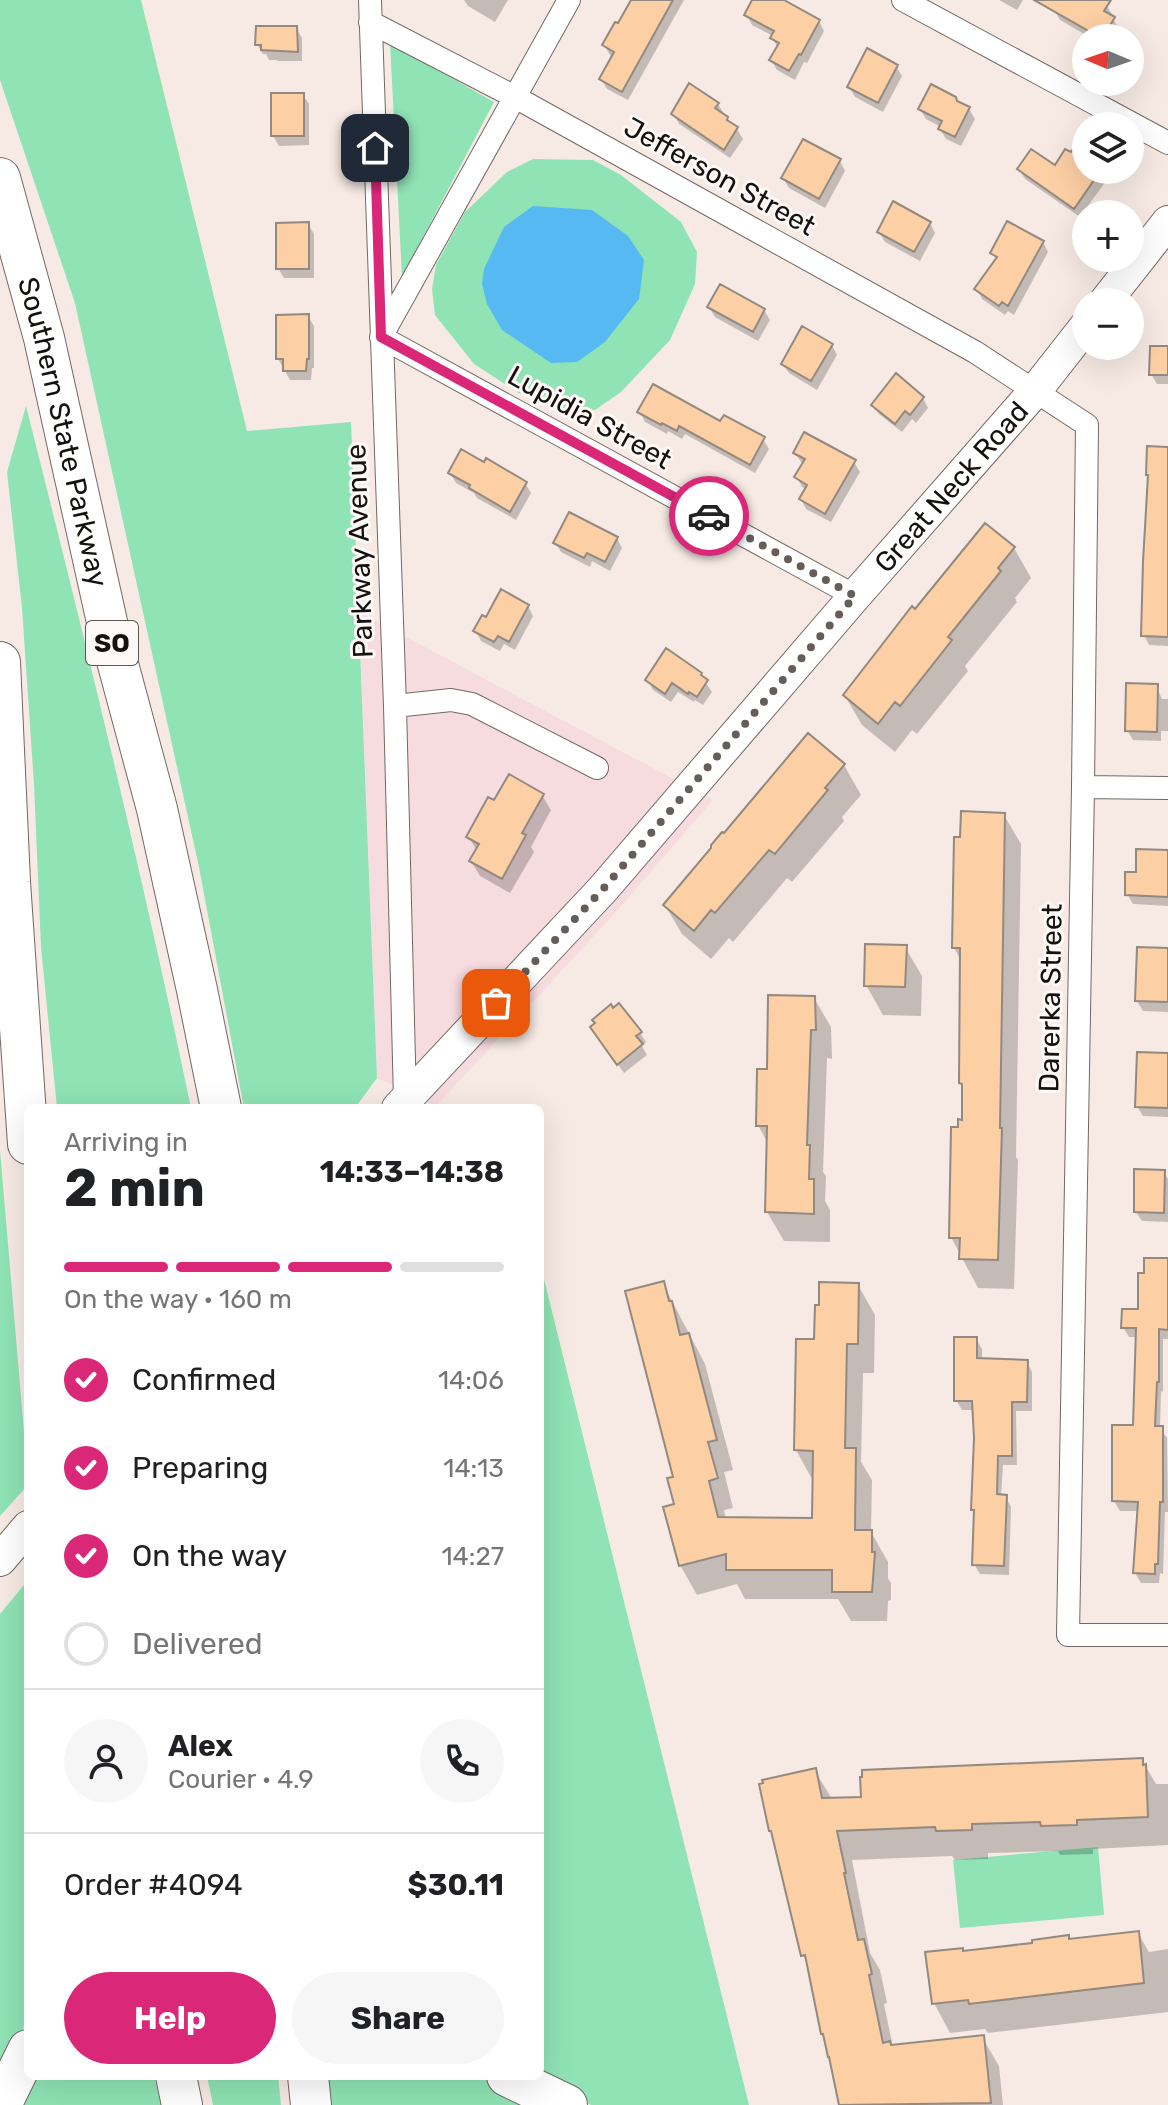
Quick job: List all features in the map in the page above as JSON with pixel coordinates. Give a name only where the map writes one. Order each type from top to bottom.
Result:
[{"type":"highway","name":"Southern State Parkway","points":[[0,178],[44,338],[109,631],[157,809],[220,1104]]},
{"type":"highway","points":[[0,662],[10,882],[25,1104]]},
{"type":"highway","points":[[1,2105],[24,2058]]},
{"type":"highway","points":[[177,2080],[182,2105]]},
{"type":"highway","points":[[308,2080],[311,2105]]},
{"type":"highway","points":[[515,2080],[567,2105]]},
{"type":"main road","points":[[1116,288],[1168,222]]},
{"type":"main road","name":"Great Neck Road","points":[[401,1104],[603,889],[1035,391],[1072,344]]},
{"type":"street","points":[[381,337],[569,0]]},
{"type":"street","points":[[903,0],[1168,143]]},
{"type":"street","name":"Jefferson Street","points":[[370,11],[515,97],[975,352],[1035,391]]},
{"type":"street","name":"Parkway Avenue","points":[[370,11],[395,706],[401,1104]]},
{"type":"street","name":"Lupidia Street","points":[[381,337],[855,596]]},
{"type":"street","name":"Darerka Street","points":[[1035,391],[1087,425],[1068,1635],[1168,1635]]},
{"type":"street","points":[[395,706],[451,700],[472,704],[597,768]]},
{"type":"street","points":[[1083,787],[1168,788]]},
{"type":"shaded area","points":[[359,612],[713,800],[616,912],[438,1104],[377,1078]]},
{"type":"green space","points":[[0,0],[141,0],[247,431],[351,422],[377,1078],[358,1104],[243,1104],[199,867],[75,303],[0,80]]},
{"type":"green space","points":[[390,43],[494,102],[402,277]]},
{"type":"green space","points":[[533,159],[593,160],[621,175],[681,222],[697,252],[695,284],[670,340],[621,392],[595,410],[556,409],[519,393],[474,364],[435,315],[432,289],[436,265],[465,212],[507,172]]},
{"type":"green space","points":[[26,406],[112,756],[190,1104],[57,1104],[41,947],[22,608],[7,472]]},
{"type":"green space","points":[[0,1150],[24,1437],[24,1489],[0,1516]]},
{"type":"green space","points":[[544,1279],[749,2105],[591,2105],[544,2080]]},
{"type":"green space","points":[[24,1585],[24,2027],[0,2084],[0,1614]]},
{"type":"green space","points":[[1098,1847],[1104,1915],[960,1928],[953,1860]]},
{"type":"green space","points":[[27,2080],[155,2080],[161,2105],[14,2105]]},
{"type":"green space","points":[[208,2080],[278,2080],[281,2105],[213,2105]]},
{"type":"green space","points":[[323,2080],[494,2080],[547,2105],[326,2105]]},
{"type":"water","points":[[533,206],[592,210],[628,236],[644,260],[639,299],[605,342],[577,362],[551,363],[502,330],[487,304],[482,284],[484,269],[504,227]]},
{"type":"building","points":[[631,0],[673,0],[622,92],[599,79],[614,52],[602,45]]},
{"type":"building","points":[[752,0],[784,0],[820,20],[789,71],[769,60],[779,43],[770,38],[774,31],[744,15]]},
{"type":"building","points":[[1034,0],[1111,0],[1104,11],[1115,17],[1111,24],[1076,24]]},
{"type":"building","points":[[256,26],[297,26],[298,52],[261,50],[261,45],[255,45]]},
{"type":"building","points":[[867,48],[898,65],[878,103],[847,87]]},
{"type":"building","points":[[689,83],[719,103],[715,108],[738,127],[724,150],[671,114]]},
{"type":"building","points":[[931,84],[970,107],[955,137],[938,129],[942,121],[918,109]]},
{"type":"building","points":[[271,93],[304,93],[304,136],[271,136]]},
{"type":"building","points":[[803,139],[841,159],[819,199],[781,178]]},
{"type":"building","points":[[1031,149],[1055,165],[1065,149],[1072,150],[1072,184],[1091,184],[1080,200],[1072,200],[1072,208],[1017,169]]},
{"type":"building","points":[[893,201],[931,222],[914,252],[877,232]]},
{"type":"building","points":[[1007,221],[1044,241],[1008,306],[1002,302],[999,306],[974,289],[997,257],[990,253]]},
{"type":"building","points":[[309,222],[309,269],[276,269],[276,223]]},
{"type":"building","points":[[720,284],[765,309],[753,332],[707,307]]},
{"type":"building","points":[[309,314],[306,371],[283,371],[283,359],[276,359],[276,315]]},
{"type":"building","points":[[802,326],[833,344],[811,381],[781,364]]},
{"type":"building","points":[[1150,346],[1168,346],[1168,375],[1149,375]]},
{"type":"building","points":[[896,373],[924,397],[910,415],[905,411],[895,424],[871,405]]},
{"type":"building","points":[[653,384],[720,421],[724,415],[765,437],[750,465],[679,426],[677,431],[637,412]]},
{"type":"building","points":[[804,432],[856,460],[825,514],[799,499],[807,485],[794,477],[805,459],[793,453]]},
{"type":"building","points":[[1147,446],[1168,447],[1168,637],[1141,636]]},
{"type":"building","points":[[461,449],[484,462],[486,458],[527,482],[510,512],[448,473]]},
{"type":"building","points":[[569,512],[618,537],[605,562],[587,553],[584,558],[553,543]]},
{"type":"building","points":[[985,523],[1015,547],[998,568],[1001,571],[948,637],[952,640],[900,706],[895,702],[878,724],[843,695],[912,606],[915,609]]},
{"type":"building","points":[[501,589],[529,605],[509,642],[498,636],[494,642],[473,631],[482,615],[486,617]]},
{"type":"building","points":[[666,648],[708,680],[697,697],[672,683],[665,694],[645,680]]},
{"type":"building","points":[[1126,683],[1158,684],[1157,732],[1125,731]]},
{"type":"building","points":[[808,733],[845,764],[825,788],[828,790],[775,854],[769,850],[715,913],[711,910],[694,931],[663,905]]},
{"type":"building","points":[[509,774],[544,794],[522,833],[526,835],[502,879],[469,861],[479,844],[466,837],[488,797],[494,800]]},
{"type":"building","points":[[961,811],[1005,813],[998,1260],[959,1259],[960,1238],[949,1238],[951,1127],[958,1127],[958,1119],[962,1120],[962,1084],[959,1083],[960,948],[952,948],[954,837],[960,837]]},
{"type":"building","points":[[1136,849],[1168,850],[1168,897],[1125,895],[1125,872],[1136,872]]},
{"type":"building","points":[[865,944],[907,945],[905,987],[864,986]]},
{"type":"building","points":[[1137,947],[1168,948],[1168,1002],[1135,1001]]},
{"type":"building","points":[[768,995],[815,996],[816,1030],[811,1030],[807,1145],[810,1145],[809,1179],[814,1179],[814,1214],[765,1212],[767,1126],[756,1126],[757,1069],[767,1069]]},
{"type":"building","points":[[619,1003],[642,1032],[636,1036],[643,1044],[617,1065],[590,1027],[595,1023],[592,1020],[611,1004],[613,1008]]},
{"type":"building","points":[[1137,1052],[1168,1053],[1168,1108],[1135,1107]]},
{"type":"building","points":[[1134,1169],[1165,1170],[1164,1213],[1134,1212]]},
{"type":"building","points":[[1144,1258],[1168,1258],[1168,1330],[1159,1329],[1155,1426],[1163,1426],[1163,1502],[1160,1502],[1155,1574],[1133,1573],[1138,1502],[1112,1501],[1112,1425],[1133,1425],[1136,1328],[1121,1328],[1122,1309],[1138,1309],[1138,1273],[1144,1273]]},
{"type":"building","points":[[664,1281],[680,1335],[689,1333],[717,1440],[708,1442],[718,1478],[709,1481],[718,1517],[812,1518],[813,1451],[794,1450],[796,1339],[814,1339],[819,1282],[859,1283],[858,1344],[847,1344],[845,1448],[856,1448],[855,1530],[872,1530],[872,1552],[875,1552],[872,1592],[832,1592],[832,1570],[726,1570],[726,1554],[679,1566],[663,1507],[674,1504],[667,1478],[673,1477],[625,1291]]},
{"type":"building","points":[[954,1337],[977,1337],[977,1358],[1028,1360],[1027,1402],[1012,1402],[1012,1456],[998,1456],[997,1494],[1007,1495],[1004,1566],[972,1565],[972,1401],[954,1401]]},
{"type":"building","points":[[1143,1758],[1143,1765],[1146,1764],[1148,1817],[1077,1820],[1077,1825],[1041,1826],[1040,1822],[972,1824],[972,1830],[936,1831],[935,1827],[837,1831],[858,1940],[864,1939],[872,1974],[869,1975],[883,2043],[890,2041],[891,2045],[984,2035],[991,2103],[839,2105],[805,1955],[801,1956],[769,1831],[759,1784],[763,1783],[762,1780],[816,1768],[822,1798],[861,1797],[862,1770]]},
{"type":"building","points":[[1139,1931],[1144,1983],[969,2004],[968,2000],[932,2004],[925,1952],[1032,1943],[1032,1940],[1069,1935],[1069,1939]]},
{"type":"way so far","points":[[496,1003],[603,889],[855,596],[709,516]]},
{"type":"route","points":[[375,148],[381,337],[709,516]]}]
